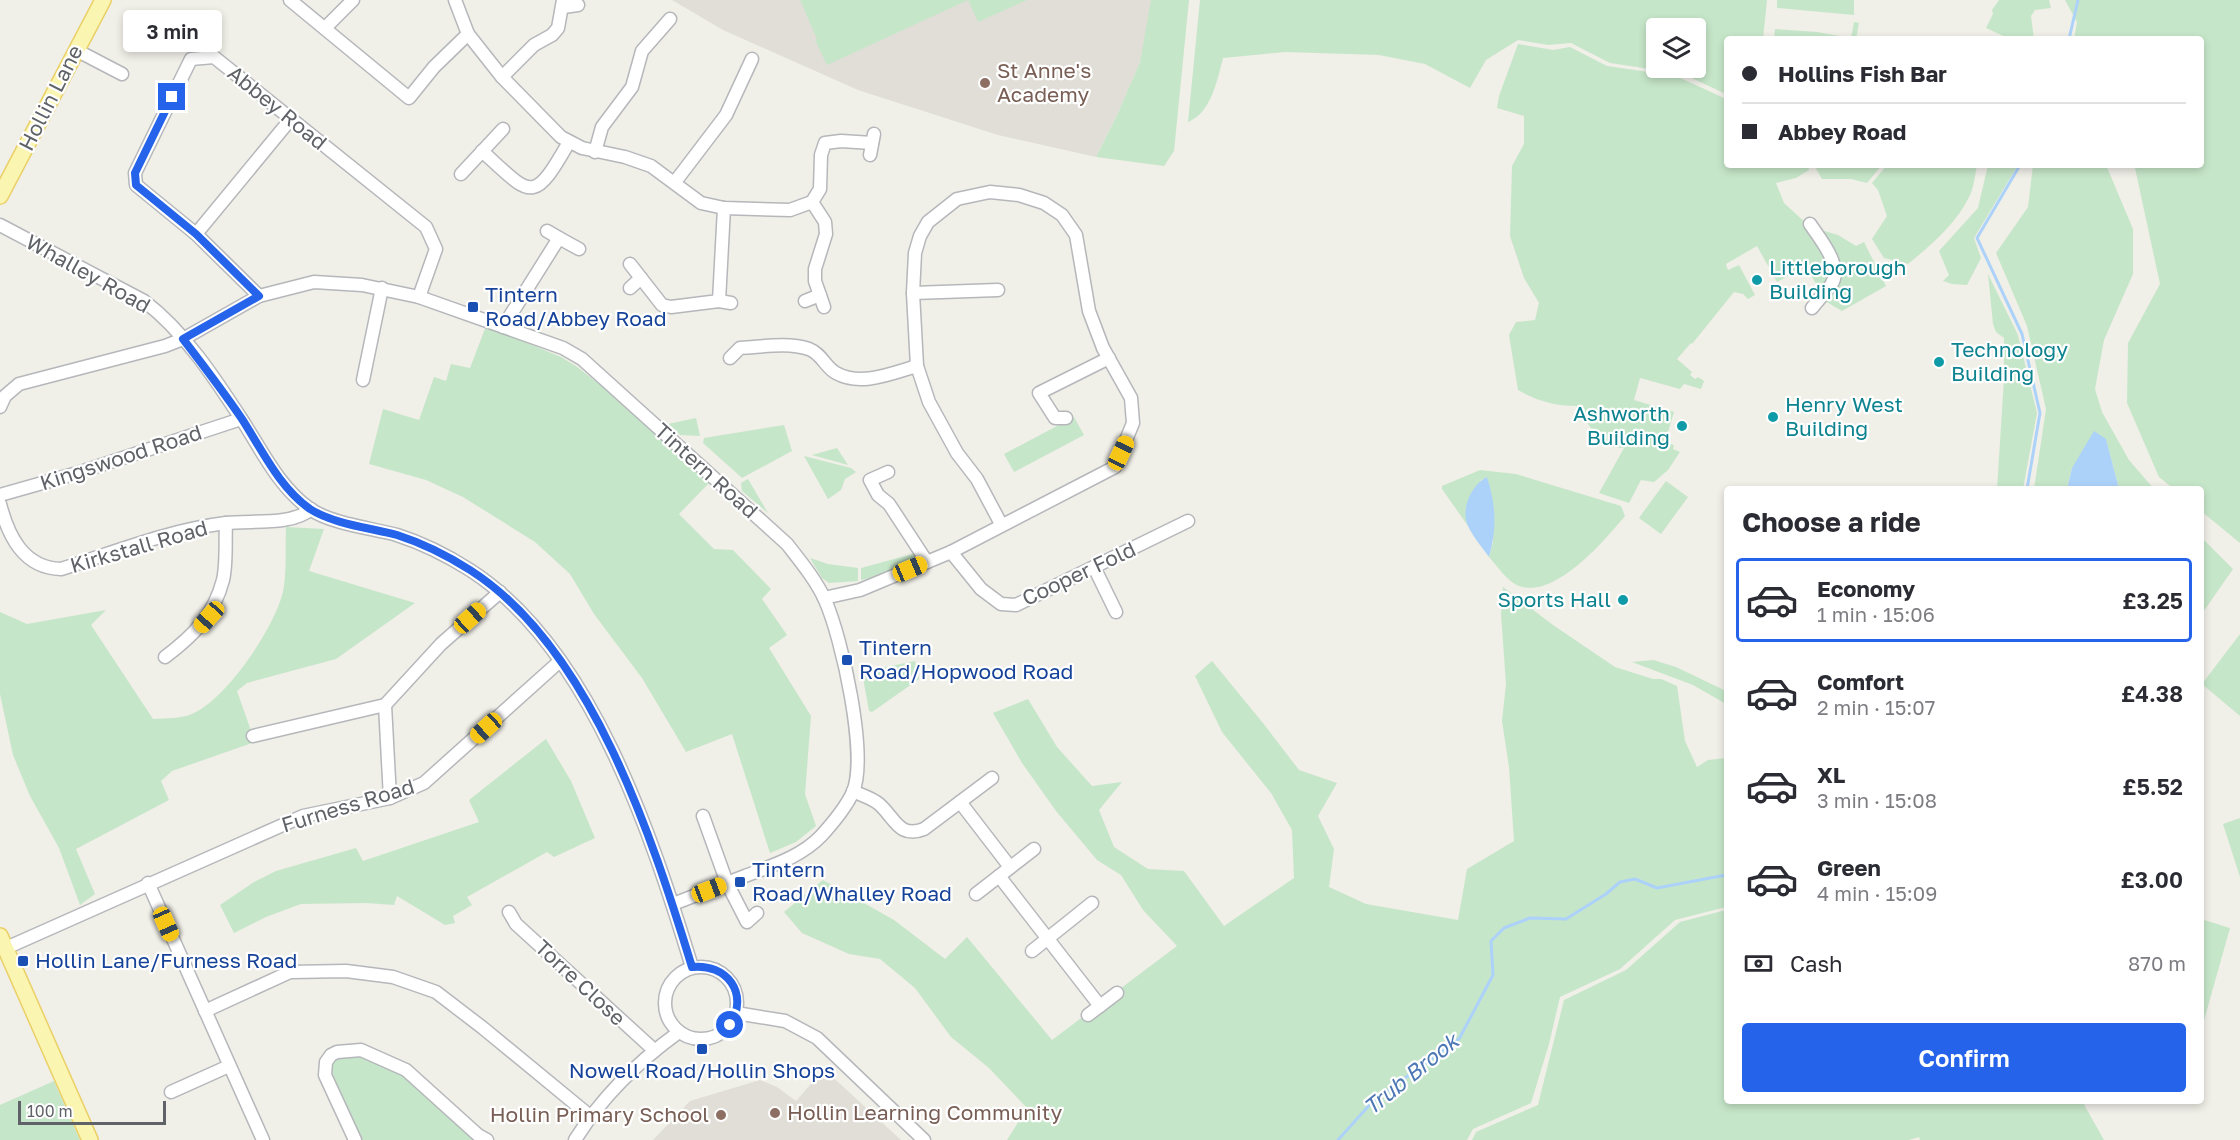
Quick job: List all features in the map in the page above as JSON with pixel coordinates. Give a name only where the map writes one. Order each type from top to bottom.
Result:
[{"type":"main road","name":"Hollin Lane","points":[[2,186],[103,0]]},
{"type":"main road","points":[[3,942],[90,1140]]},
{"type":"street","points":[[290,0],[409,99],[434,67],[468,34]]},
{"type":"street","points":[[455,0],[468,34],[502,77],[561,137],[595,152],[651,166],[700,203],[724,208],[790,210],[812,202],[820,189],[821,155],[825,143],[841,141],[872,144]]},
{"type":"street","points":[[325,28],[356,2]]},
{"type":"street","points":[[502,77],[534,45],[552,35],[558,28],[563,4],[578,6]]},
{"type":"street","points":[[595,152],[602,127],[632,87],[642,51],[656,27],[670,19]]},
{"type":"street","points":[[76,50],[122,74]]},
{"type":"street","name":"Abbey Road","points":[[259,296],[196,234],[136,185],[135,173],[191,59],[214,57],[290,120],[426,226],[436,249],[419,297]]},
{"type":"street","points":[[675,182],[726,115],[739,75],[752,59]]},
{"type":"street","points":[[196,234],[290,120]]},
{"type":"street","points":[[461,174],[503,129]]},
{"type":"street","points":[[482,152],[518,184],[529,189],[537,187],[544,181],[569,142]]},
{"type":"street","points":[[824,598],[860,590],[951,552],[1114,467],[1133,423],[1131,398],[1109,358],[1089,311],[1076,235],[1062,214],[1044,203],[1019,195],[990,192],[957,194],[928,222],[920,236],[915,253],[913,293],[917,366],[929,402],[957,453],[977,479],[1001,524]]},
{"type":"street","points":[[812,202],[825,222],[826,234],[815,269],[815,281],[824,307]]},
{"type":"street","points":[[630,264],[662,305],[670,307],[725,302],[724,208]]},
{"type":"street","points":[[1810,224],[1827,250],[1834,274],[1831,284],[1812,308]]},
{"type":"street","name":"Whalley Road","points":[[0,225],[144,301],[183,339],[241,418],[278,476],[311,509],[332,519],[399,536],[440,553],[471,570],[500,592],[536,629],[560,661],[596,718],[629,785],[673,904],[692,967]]},
{"type":"street","points":[[547,231],[579,249]]},
{"type":"street","points":[[503,327],[559,238]]},
{"type":"street","points":[[630,288],[641,278]]},
{"type":"street","name":"Tintern Road","points":[[183,339],[259,296],[314,282],[382,288],[419,297],[563,348],[582,359],[787,544],[808,571],[824,598],[847,673],[856,725],[858,759],[853,791],[820,837],[795,855],[673,904]]},
{"type":"street","points":[[364,380],[382,288]]},
{"type":"street","points":[[913,293],[998,290]]},
{"type":"street","points":[[805,301],[820,295]]},
{"type":"street","points":[[0,407],[11,389],[27,381],[157,349],[183,339]]},
{"type":"street","points":[[730,358],[740,348],[795,346],[810,350],[824,359],[835,373],[852,378],[870,379],[917,366]]},
{"type":"street","points":[[1066,418],[1054,418],[1040,393],[1109,358]]},
{"type":"street","name":"Kingswood Road","points":[[0,495],[74,474],[241,418]]},
{"type":"street","points":[[888,472],[870,480],[878,495],[889,504],[927,562]]},
{"type":"street","name":"Kirkstall Road","points":[[0,504],[14,543],[32,560],[52,569],[60,569],[181,531],[263,520],[280,521],[302,516],[311,509]]},
{"type":"street","name":"Cooper Fold","points":[[951,552],[981,589],[1001,604],[1016,605],[1188,521]]},
{"type":"street","points":[[165,657],[189,639],[209,617],[223,579],[226,524]]},
{"type":"street","points":[[1094,567],[1116,612]]},
{"type":"street","points":[[253,736],[385,705],[441,645],[500,592]]},
{"type":"street","name":"Furness Road","points":[[3,942],[148,884],[303,816],[390,798],[424,783],[560,661]]},
{"type":"street","points":[[385,705],[390,798]]},
{"type":"street","points":[[853,791],[878,803],[895,823],[909,832],[924,829],[992,778]]},
{"type":"street","points":[[960,802],[1010,867]]},
{"type":"street","points":[[704,816],[727,883],[747,922],[757,913]]},
{"type":"street","points":[[976,894],[1034,849]]},
{"type":"street","points":[[999,876],[1100,1006]]},
{"type":"street","points":[[148,884],[263,1140]]},
{"type":"street","points":[[1032,951],[1092,903]]},
{"type":"street","name":"Torre Close","points":[[509,912],[516,924],[654,1050]]},
{"type":"street","points":[[692,967],[714,968],[731,981],[736,991],[738,1002],[730,1025],[722,1033],[712,1038],[700,1040],[679,1032],[671,1024],[666,1013],[664,1001],[666,990],[681,972],[692,967]]},
{"type":"street","points":[[205,1011],[290,972],[346,971],[393,977],[435,992],[483,1028],[590,1116]]},
{"type":"street","points":[[1088,1015],[1117,993]]},
{"type":"street","points":[[736,1013],[785,1021],[817,1038],[924,1140]]},
{"type":"street","points":[[575,1140],[590,1116],[654,1050],[679,1032]]},
{"type":"street","points":[[355,1140],[325,1075],[326,1062],[331,1055],[337,1052],[362,1050],[406,1070],[478,1135],[487,1140]]},
{"type":"street","points":[[171,1092],[229,1066]]},
{"type":"shaded area","name":"St Anne's Academy","points":[[672,0],[1151,0],[1152,2],[1140,62],[1096,157],[998,135],[858,90],[723,30]]},
{"type":"shaded area","name":"Hollin Learning Community","points":[[824,1069],[901,1140],[653,1140],[690,1101],[760,1080],[777,1087],[796,1101]]},
{"type":"green space","points":[[800,0],[968,0],[827,65]]},
{"type":"green space","points":[[968,0],[1027,0],[978,22]]},
{"type":"green space","points":[[1151,0],[1189,0],[1174,151],[1164,166],[1096,157],[1140,62]]},
{"type":"green space","points":[[1200,0],[1767,0],[1763,36],[1724,36],[1724,93],[1692,78],[1706,78],[1706,18],[1646,18],[1646,68],[1610,63],[1571,43],[1548,45],[1518,40],[1486,60],[1470,88],[1425,64],[1379,55],[1285,52],[1223,58],[1212,95],[1202,111],[1188,122]]},
{"type":"green space","points":[[1777,0],[1854,0],[1854,15],[1777,8]]},
{"type":"green space","points":[[1999,0],[2049,0],[2051,8],[2035,10],[2031,16],[2034,36],[2003,36],[1986,28],[1993,14],[1992,10]]},
{"type":"green space","points":[[2065,0],[2240,0],[2240,543],[2204,513],[2204,486],[2170,486],[2159,477],[2127,403],[2128,343],[2160,284],[2135,168],[2204,168],[2204,36],[2075,36],[2077,22]]},
{"type":"green space","points":[[1854,22],[1859,23],[1857,36],[1851,36]]},
{"type":"green space","points":[[1775,29],[1840,36],[1774,36]]},
{"type":"green space","points":[[1518,44],[1553,50],[1570,47],[1607,66],[1646,72],[1646,78],[1680,78],[1724,98],[1724,168],[1809,168],[1809,170],[1796,178],[1776,183],[1784,203],[1808,225],[1829,258],[1832,276],[1820,291],[1806,266],[1777,282],[1757,246],[1726,264],[1728,270],[1739,265],[1755,295],[1748,299],[1743,294],[1734,292],[1677,359],[1692,372],[1690,375],[1704,381],[1701,389],[1684,384],[1680,389],[1640,378],[1634,400],[1674,412],[1665,442],[1674,445],[1673,449],[1680,452],[1668,470],[1654,482],[1641,480],[1629,503],[1599,493],[1624,448],[1603,446],[1576,406],[1546,402],[1518,390],[1509,335],[1516,322],[1535,320],[1539,303],[1524,278],[1510,236],[1512,166],[1524,144],[1524,116],[1497,108],[1499,96]]},
{"type":"green space","points":[[1816,168],[1880,168],[1867,183],[1851,179],[1822,179]]},
{"type":"green space","points":[[1884,168],[1976,168],[1971,193],[1964,207],[1934,242],[1908,264],[1884,258],[1872,239],[1887,216],[1878,190],[1872,183]]},
{"type":"green space","points":[[1987,168],[2016,168],[1974,238],[1981,258],[1967,285],[1943,281],[1949,275],[1939,251],[1978,208]]},
{"type":"green space","points":[[2033,168],[2107,168],[2133,229],[2133,274],[2104,340],[2095,389],[2102,412],[2129,460],[2151,486],[2118,486],[2106,440],[2072,468],[2068,486],[2034,486],[2046,409],[2027,326],[1996,253],[2028,207]]},
{"type":"green space","points":[[1821,230],[1838,235],[1856,246],[1864,242],[1886,286],[1842,311],[1825,301],[1838,283],[1840,274],[1836,257]]},
{"type":"green space","points":[[1988,274],[2018,335],[2037,413],[2024,486],[1997,486],[2004,379],[2004,338],[1996,332],[1993,324]]},
{"type":"green space","points":[[486,326],[561,357],[576,366],[613,395],[710,482],[679,514],[714,549],[733,550],[771,589],[762,599],[787,635],[769,648],[811,716],[805,794],[816,826],[796,842],[770,853],[732,734],[686,752],[642,678],[594,614],[570,574],[535,542],[463,497],[426,480],[369,464],[383,409],[419,420],[434,377],[446,381],[451,364],[470,368]]},
{"type":"green space","points":[[1074,417],[1084,435],[1014,472],[1004,454]]},
{"type":"green space","points":[[696,418],[700,436],[680,435],[668,424]]},
{"type":"green space","points":[[784,425],[792,451],[742,478],[703,443],[704,438]]},
{"type":"green space","points":[[837,448],[848,465],[812,455]]},
{"type":"green space","points":[[804,456],[851,468],[856,472],[845,479],[841,490],[828,499]]},
{"type":"green space","points":[[1480,470],[1516,474],[1621,506],[1625,516],[1592,553],[1563,576],[1548,584],[1533,588],[1519,586],[1507,577],[1489,557],[1493,542],[1487,478],[1481,480],[1466,520],[1468,526],[1442,489],[1442,486]]},
{"type":"green space","points":[[748,479],[768,513],[742,491],[741,483]]},
{"type":"green space","points":[[1666,481],[1688,497],[1661,534],[1639,518]]},
{"type":"green space","points":[[286,527],[324,529],[309,571],[415,603],[336,659],[247,683],[237,691],[255,742],[172,771],[161,781],[169,800],[76,849],[95,894],[80,905],[59,848],[30,796],[13,755],[0,694],[0,612],[27,624],[106,610],[91,625],[153,719],[190,715],[207,705],[235,677],[270,624],[283,592]]},
{"type":"green space","points":[[2204,540],[2233,569],[2204,611]]},
{"type":"green space","points":[[916,553],[912,559],[899,568],[861,580],[861,568]]},
{"type":"green space","points":[[810,558],[828,564],[858,568],[858,581],[829,583],[822,578]]},
{"type":"green space","points":[[1503,587],[1553,625],[1615,667],[1653,679],[1661,679],[1677,686],[1685,741],[1697,767],[1708,760],[1724,758],[1724,908],[1675,920],[1620,969],[1560,997],[1531,1103],[1473,1129],[1467,1140],[1007,1140],[1027,1108],[989,1068],[951,1037],[915,988],[880,959],[849,954],[802,933],[784,912],[823,880],[894,920],[945,959],[967,937],[1052,1040],[1177,946],[1143,910],[1121,875],[1097,860],[1056,811],[1022,763],[993,713],[1028,699],[1057,747],[1092,786],[1122,782],[1099,810],[1114,847],[1148,869],[1184,871],[1224,926],[1294,878],[1292,830],[1271,793],[1222,732],[1195,676],[1212,661],[1299,770],[1337,783],[1318,816],[1334,849],[1329,887],[1366,904],[1458,920],[1467,869],[1514,841],[1509,767],[1502,721],[1506,684],[1501,614]]},
{"type":"green space","points":[[2240,634],[2240,716],[2204,686],[2204,681]]},
{"type":"green space","points":[[1653,660],[1676,667],[1724,690],[1724,703],[1693,685],[1632,662]]},
{"type":"green space","points":[[915,661],[919,679],[872,712],[869,711],[862,672]]},
{"type":"green space","points":[[546,739],[571,781],[595,838],[554,857],[547,852],[467,897],[472,905],[453,916],[455,923],[445,925],[397,896],[394,905],[301,904],[266,917],[234,933],[220,905],[254,882],[276,871],[356,848],[363,861],[479,822],[469,800]]},
{"type":"green space","points":[[2240,818],[2240,877],[2223,824]]},
{"type":"green space","points":[[1724,911],[1724,1104],[2084,1104],[2104,1140],[1920,1140],[1919,1137],[1909,1140],[1472,1140],[1476,1132],[1538,1105],[1564,1000],[1626,970],[1680,922]]},
{"type":"green space","points":[[2204,920],[2230,928],[2204,1020]]},
{"type":"green space","points":[[359,1054],[406,1073],[480,1140],[358,1140],[328,1070],[332,1060]]},
{"type":"green space","points":[[54,1081],[80,1140],[0,1140],[0,1105]]},
{"type":"water","points":[[2094,431],[2106,439],[2118,486],[2068,486],[2072,468]]},
{"type":"water","points":[[1487,477],[1494,517],[1489,557],[1470,530],[1465,512],[1472,491]]},
{"type":"waterway","name":"Trub Brook","points":[[2070,36],[2078,0]]},
{"type":"waterway","name":"Trub Brook","points":[[2018,168],[1977,238],[2022,334],[2040,413],[2028,486]]},
{"type":"waterway","name":"Trub Brook","points":[[1338,1140],[1373,1101],[1459,1039],[1493,975],[1491,941],[1504,928],[1530,918],[1566,919],[1606,894],[1620,882],[1635,879],[1657,888],[1724,875]]},
{"type":"place","name":"St Anne's Academy","points":[[985,83]]},
{"type":"place","name":"Littleborough Building","points":[[1757,280]]},
{"type":"place","name":"Tintern Road/Abbey Road","points":[[473,307]]},
{"type":"place","name":"Technology Building","points":[[1939,362]]},
{"type":"place","name":"Henry West Building","points":[[1773,417]]},
{"type":"place","name":"Ashworth Building","points":[[1682,426]]},
{"type":"place","name":"Sports Hall","points":[[1623,600]]},
{"type":"place","name":"Tintern Road/Hopwood Road","points":[[847,660]]},
{"type":"place","name":"Tintern Road/Whalley Road","points":[[740,882]]},
{"type":"place","name":"Hollin Lane/Furness Road","points":[[23,961]]},
{"type":"place","name":"Nowell Road/Hollin Shops","points":[[702,1049]]},
{"type":"place","name":"Hollin Learning Community","points":[[775,1113]]},
{"type":"place","name":"Hollin Primary School","points":[[721,1115]]},
{"type":"route","points":[[172,97],[135,173],[136,185],[196,234],[259,296],[183,339],[241,418],[278,476],[290,491],[311,509],[332,519],[399,536],[440,553],[471,570],[500,592],[536,629],[560,661],[596,718],[629,785],[673,904],[692,967],[714,968],[731,981],[736,991],[738,1002],[734,1019],[730,1025]]}]
